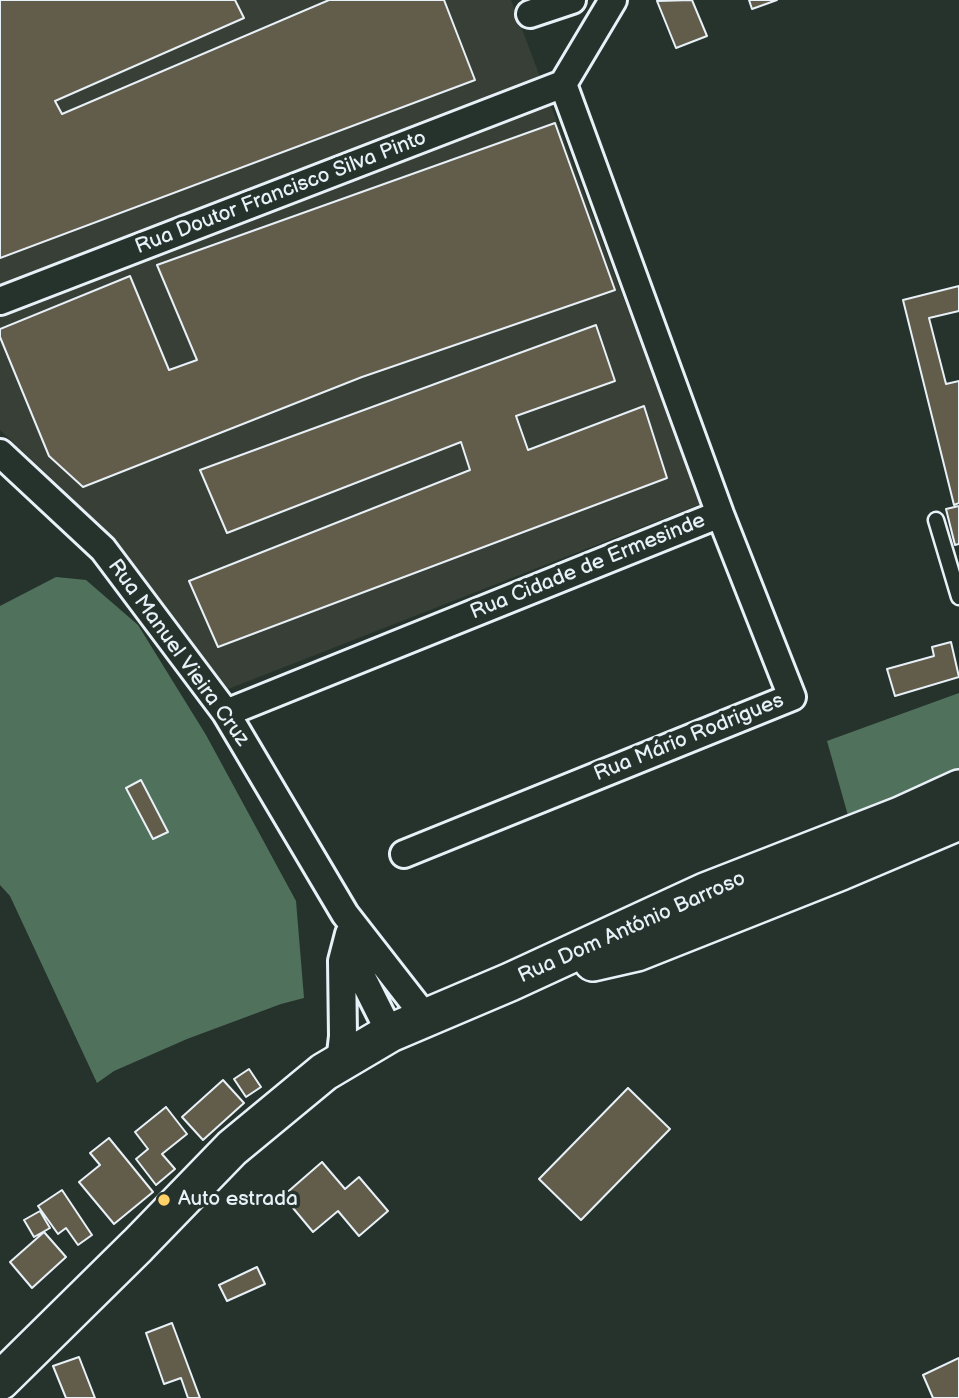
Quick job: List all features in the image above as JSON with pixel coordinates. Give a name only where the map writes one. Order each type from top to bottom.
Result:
[{"type":"main road","name":"Rua Dom António Barroso","points":[[510,982],[705,892],[900,817],[959,789]]},
{"type":"main road","name":"Rua Dom António Barroso","points":[[510,982],[637,951],[841,871],[959,821]]},
{"type":"main road","points":[[0,1381],[232,1148],[324,1072],[390,1033],[510,982]]},
{"type":"street","points":[[530,14],[572,0]]},
{"type":"street","points":[[563,84],[613,0]]},
{"type":"street","name":"Rua Doutor Francisco Silva Pinto","points":[[0,301],[563,84]]},
{"type":"street","name":"Rua Cidade de Ermesinde","points":[[226,713],[720,513],[563,84]]},
{"type":"street","name":"Rua Manuel Vieira Cruz","points":[[0,453],[103,549],[226,713],[347,924],[426,1018]]},
{"type":"street","name":"Rua Mário Rodrigues","points":[[404,853],[792,697],[720,513]]},
{"type":"street","points":[[340,1063],[343,1035],[342,961],[347,924]]},
{"type":"street","name":"Rua Manuel Vieira Cruz","points":[[347,924],[360,973],[390,1033]]},
{"type":"lane","points":[[936,520],[959,597]]},
{"type":"shaded area","points":[[0,0],[511,0],[701,504],[228,689],[116,540],[0,430]]},
{"type":"green space","points":[[56,577],[86,580],[138,625],[206,735],[296,901],[304,998],[187,1039],[114,1071],[97,1083],[10,896],[0,885],[0,606]]},
{"type":"green space","points":[[959,693],[959,768],[849,819],[827,741]]},
{"type":"building","points":[[0,0],[235,0],[244,18],[55,101],[62,114],[329,0],[444,0],[475,80],[0,258]]},
{"type":"building","points":[[692,0],[707,36],[676,48],[657,1]]},
{"type":"building","points":[[749,0],[777,0],[752,9]]},
{"type":"building","points":[[555,123],[615,290],[362,377],[83,487],[49,456],[0,337],[0,329],[130,276],[169,370],[197,360],[157,265]]},
{"type":"building","points":[[959,286],[959,311],[929,318],[946,384],[959,381],[959,503],[954,505],[903,300]]},
{"type":"building","points":[[596,325],[615,381],[516,416],[528,450],[644,406],[667,478],[218,647],[189,581],[470,470],[461,442],[227,533],[200,470]]},
{"type":"building","points":[[959,506],[959,544],[955,545],[946,509]]},
{"type":"building","points":[[951,642],[959,677],[895,696],[887,669],[934,656],[932,647]]},
{"type":"building","points":[[141,780],[168,832],[153,839],[126,788]]},
{"type":"building","points":[[249,1069],[261,1087],[246,1097],[234,1079]]},
{"type":"building","points":[[223,1080],[244,1103],[203,1140],[182,1117]]},
{"type":"building","points":[[628,1088],[670,1129],[581,1220],[539,1179]]},
{"type":"building","points":[[166,1107],[187,1134],[162,1154],[175,1169],[156,1185],[136,1159],[148,1149],[135,1132]]},
{"type":"building","points":[[109,1138],[153,1192],[114,1224],[79,1182],[100,1165],[90,1153]]},
{"type":"building","points":[[322,1162],[345,1189],[359,1177],[388,1211],[359,1236],[338,1211],[313,1232],[283,1196]]},
{"type":"building","points":[[62,1190],[92,1235],[78,1245],[66,1228],[58,1234],[38,1206]]},
{"type":"building","points":[[40,1211],[50,1228],[34,1237],[24,1220]]},
{"type":"building","points":[[44,1232],[66,1257],[32,1288],[10,1262]]},
{"type":"building","points":[[257,1267],[265,1284],[227,1301],[219,1285]]},
{"type":"building","points":[[172,1323],[200,1398],[188,1398],[181,1378],[164,1384],[146,1333]]},
{"type":"building","points":[[79,1357],[95,1398],[66,1398],[53,1366]]},
{"type":"building","points":[[959,1358],[959,1398],[933,1398],[923,1375]]},
{"type":"place","name":"Auto estrada","points":[[164,1200]]}]
